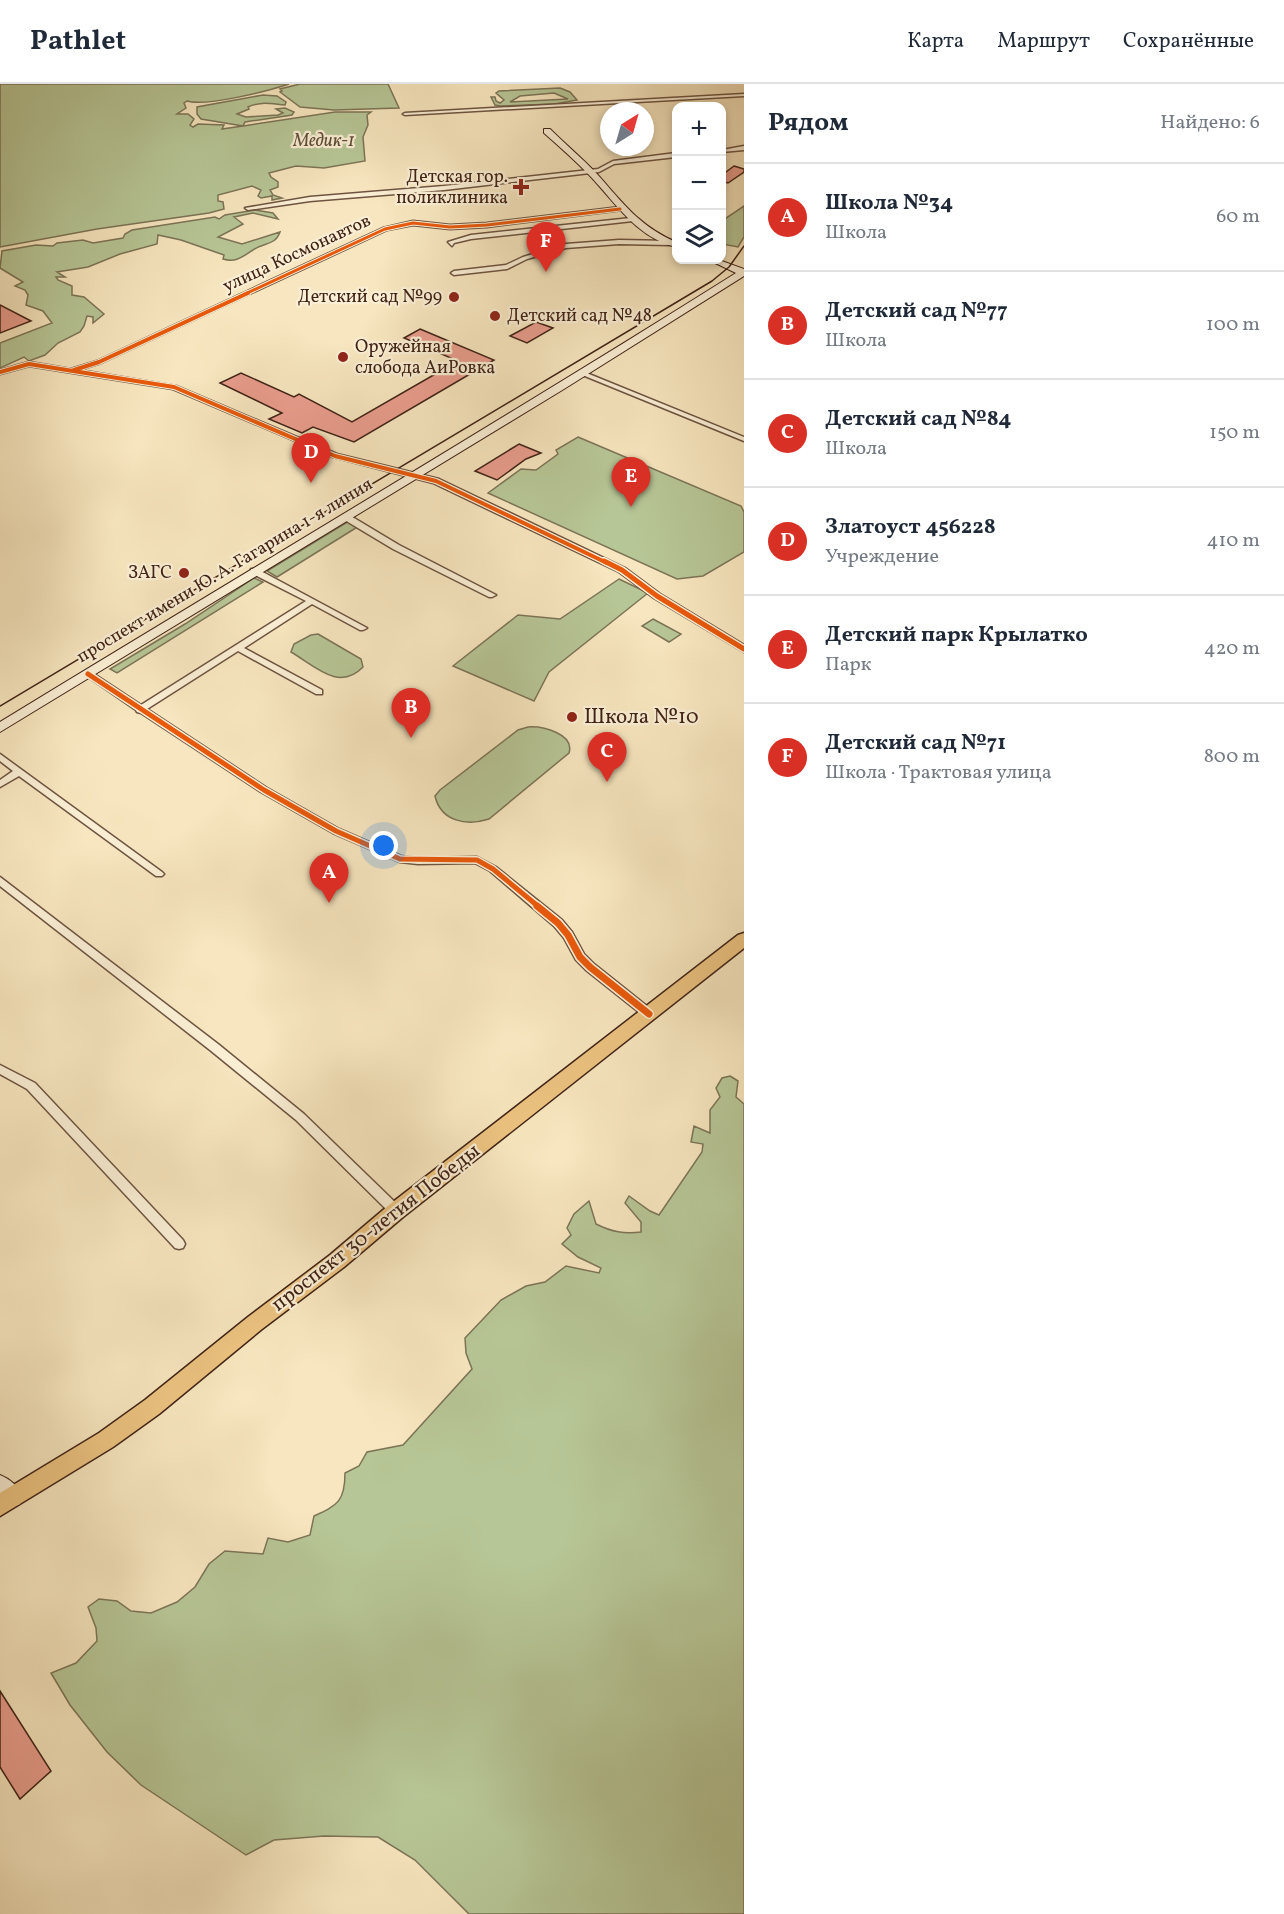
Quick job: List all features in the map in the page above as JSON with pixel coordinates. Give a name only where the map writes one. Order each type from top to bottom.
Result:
[{"type":"main road","points":[[547,131],[589,171],[631,220],[672,243]]},
{"type":"main road","points":[[720,264],[742,276]]},
{"type":"main road","name":"проспект имени Ю. А. Гагарина 1-я линия","points":[[0,728],[254,571],[742,276]]},
{"type":"main road","name":"проспект 30-летия Победы","points":[[4,1496],[106,1440],[152,1407],[255,1323],[337,1261],[396,1211],[744,939]]},
{"type":"street","points":[[405,114],[744,95]]},
{"type":"street","points":[[726,150],[744,148]]},
{"type":"street","points":[[248,208],[310,199],[422,190],[589,171],[613,163],[672,156]]},
{"type":"street","name":"улица Космонавтов","points":[[70,371],[99,362],[385,229],[413,223],[450,227],[487,225],[620,209]]},
{"type":"street","points":[[452,244],[451,242],[456,239],[631,220]]},
{"type":"street","points":[[454,273],[507,267],[525,258],[566,246],[619,242],[672,244]]},
{"type":"street","points":[[0,372],[29,364],[182,389],[332,455],[384,466],[436,482],[622,570],[657,596],[744,649]]},
{"type":"street","points":[[582,374],[744,439]]},
{"type":"street","points":[[346,517],[396,547],[492,595]]},
{"type":"street","points":[[254,571],[363,628]]},
{"type":"street","points":[[140,710],[312,601]]},
{"type":"street","points":[[238,648],[319,692]]},
{"type":"street","points":[[88,674],[264,790],[331,828],[386,855],[418,861],[477,860],[493,869],[558,923],[590,968],[649,1014]]},
{"type":"street","points":[[0,757],[159,874]]},
{"type":"street","points":[[0,784],[18,772]]},
{"type":"street","points":[[0,881],[235,1063],[300,1117],[396,1211]]},
{"type":"street","points":[[0,1069],[30,1086],[179,1244]]},
{"type":"green space","points":[[0,84],[289,84],[222,100],[187,101],[184,103],[186,108],[177,114],[188,114],[194,119],[190,125],[193,127],[198,124],[224,125],[222,129],[335,112],[371,112],[367,115],[368,125],[363,137],[365,161],[324,168],[296,166],[269,173],[278,182],[278,187],[270,190],[273,195],[282,198],[272,200],[272,196],[261,198],[258,196],[261,190],[252,186],[218,195],[218,201],[223,202],[224,209],[209,213],[97,229],[0,247]]},
{"type":"green space","name":"Медик-1","points":[[300,84],[388,84],[399,108],[334,110],[300,107],[280,92],[282,91],[280,89]]},
{"type":"green space","points":[[560,88],[570,92],[577,100],[555,104],[500,106],[495,105],[491,97],[495,97],[500,103],[504,100],[496,93]],"holes":[[[554,93],[568,99],[510,102],[520,96]]]},
{"type":"green space","points":[[263,95],[277,96],[286,102],[285,105],[257,104],[237,114],[246,117],[278,115],[283,113],[276,109],[285,108],[294,112],[292,115],[245,122],[243,126],[201,119],[197,114],[197,107]]},
{"type":"green space","points":[[744,206],[744,237],[738,247],[726,245],[726,218]]},
{"type":"green space","points":[[255,210],[273,213],[278,219],[253,213],[234,217],[243,224],[218,237],[242,244],[280,232],[275,240],[243,257],[223,259],[224,255],[181,240],[158,235],[157,244],[120,254],[88,267],[57,272],[65,277],[56,277],[58,280],[72,286],[72,295],[84,297],[104,314],[93,323],[93,317],[87,316],[80,332],[58,343],[45,355],[29,361],[24,357],[0,368],[0,343],[52,323],[43,311],[26,305],[28,295],[25,290],[15,286],[23,282],[0,268],[2,251],[36,245],[53,246],[57,243],[83,240],[93,243],[123,238],[132,230],[215,217],[219,219],[225,215]]},
{"type":"green space","points":[[578,437],[741,506],[744,512],[744,552],[703,576],[677,579],[488,493],[521,469],[536,470],[558,454],[556,450]]},
{"type":"green space","points":[[349,521],[359,526],[277,577],[267,571]]},
{"type":"green space","points":[[254,578],[263,582],[117,673],[110,669],[185,624]]},
{"type":"green space","points":[[619,579],[648,593],[549,672],[534,701],[453,666],[518,615],[560,619]]},
{"type":"green space","points":[[653,619],[681,634],[669,642],[642,626]]},
{"type":"green space","points":[[318,634],[361,659],[363,667],[354,674],[336,677],[291,652],[294,644]]},
{"type":"green space","points":[[528,727],[542,728],[563,736],[570,746],[569,753],[489,819],[464,822],[449,817],[443,812],[435,796],[440,790],[518,730]]},
{"type":"green space","points":[[730,1076],[738,1081],[736,1097],[744,1104],[744,1914],[469,1914],[415,1860],[378,1837],[324,1836],[274,1840],[246,1855],[141,1785],[107,1752],[70,1705],[51,1673],[76,1663],[97,1641],[96,1628],[88,1607],[99,1599],[117,1601],[131,1611],[151,1613],[177,1602],[195,1587],[209,1564],[225,1551],[263,1554],[268,1538],[288,1542],[310,1535],[314,1516],[329,1509],[342,1496],[345,1473],[359,1466],[367,1452],[403,1445],[472,1369],[466,1353],[465,1338],[501,1300],[526,1286],[545,1282],[566,1266],[599,1273],[601,1268],[578,1257],[562,1244],[571,1235],[567,1228],[574,1214],[589,1201],[596,1224],[618,1232],[641,1232],[641,1222],[625,1203],[629,1196],[659,1215],[702,1152],[703,1144],[691,1142],[694,1126],[710,1133],[710,1110],[720,1097],[716,1088],[722,1078]]},
{"type":"building","points":[[734,166],[744,169],[744,172],[728,183],[726,182],[726,172]]},
{"type":"building","points":[[0,305],[31,321],[0,333]]},
{"type":"building","points":[[536,322],[553,328],[527,343],[510,336]]},
{"type":"building","points":[[420,329],[494,360],[354,442],[313,427],[302,433],[269,419],[282,413],[220,383],[241,373],[294,397],[299,394],[352,422],[458,361],[404,338]]},
{"type":"building","points":[[519,444],[541,453],[526,459],[497,480],[475,471]]},
{"type":"building","points":[[0,1691],[51,1771],[20,1799],[0,1767]]},
{"type":"tram line","points":[[0,706],[712,281],[729,267],[744,246]]},
{"type":"cycle path","points":[[74,370],[99,362],[385,229],[413,223],[450,227],[487,225],[620,209]]},
{"type":"cycle path","points":[[0,372],[29,364],[174,387],[335,456],[436,481],[622,570],[657,596],[744,649]]},
{"type":"cycle path","points":[[88,674],[264,790],[336,831],[400,859],[477,860],[493,869],[558,923],[568,935],[580,957],[590,967],[649,1014]]},
{"type":"place","name":"Детская гор. поликлиника","points":[[521,187]]},
{"type":"place","name":"Детский сад №71","points":[[546,272]]},
{"type":"place","name":"Детский сад №99","points":[[454,297]]},
{"type":"place","name":"Детский сад №48","points":[[495,316]]},
{"type":"place","name":"Оружейная слобода АиРовка","points":[[343,357]]},
{"type":"place","name":"Златоуст 456228","points":[[311,483]]},
{"type":"place","name":"Детский парк Крылатко","points":[[631,507]]},
{"type":"place","name":"ЗАГС","points":[[184,573]]},
{"type":"place","name":"Школа №10","points":[[572,717]]},
{"type":"place","name":"Детский сад №77","points":[[411,738]]},
{"type":"place","name":"Детский сад №84","points":[[607,782]]},
{"type":"place","name":"Школа №34","points":[[329,903]]}]
